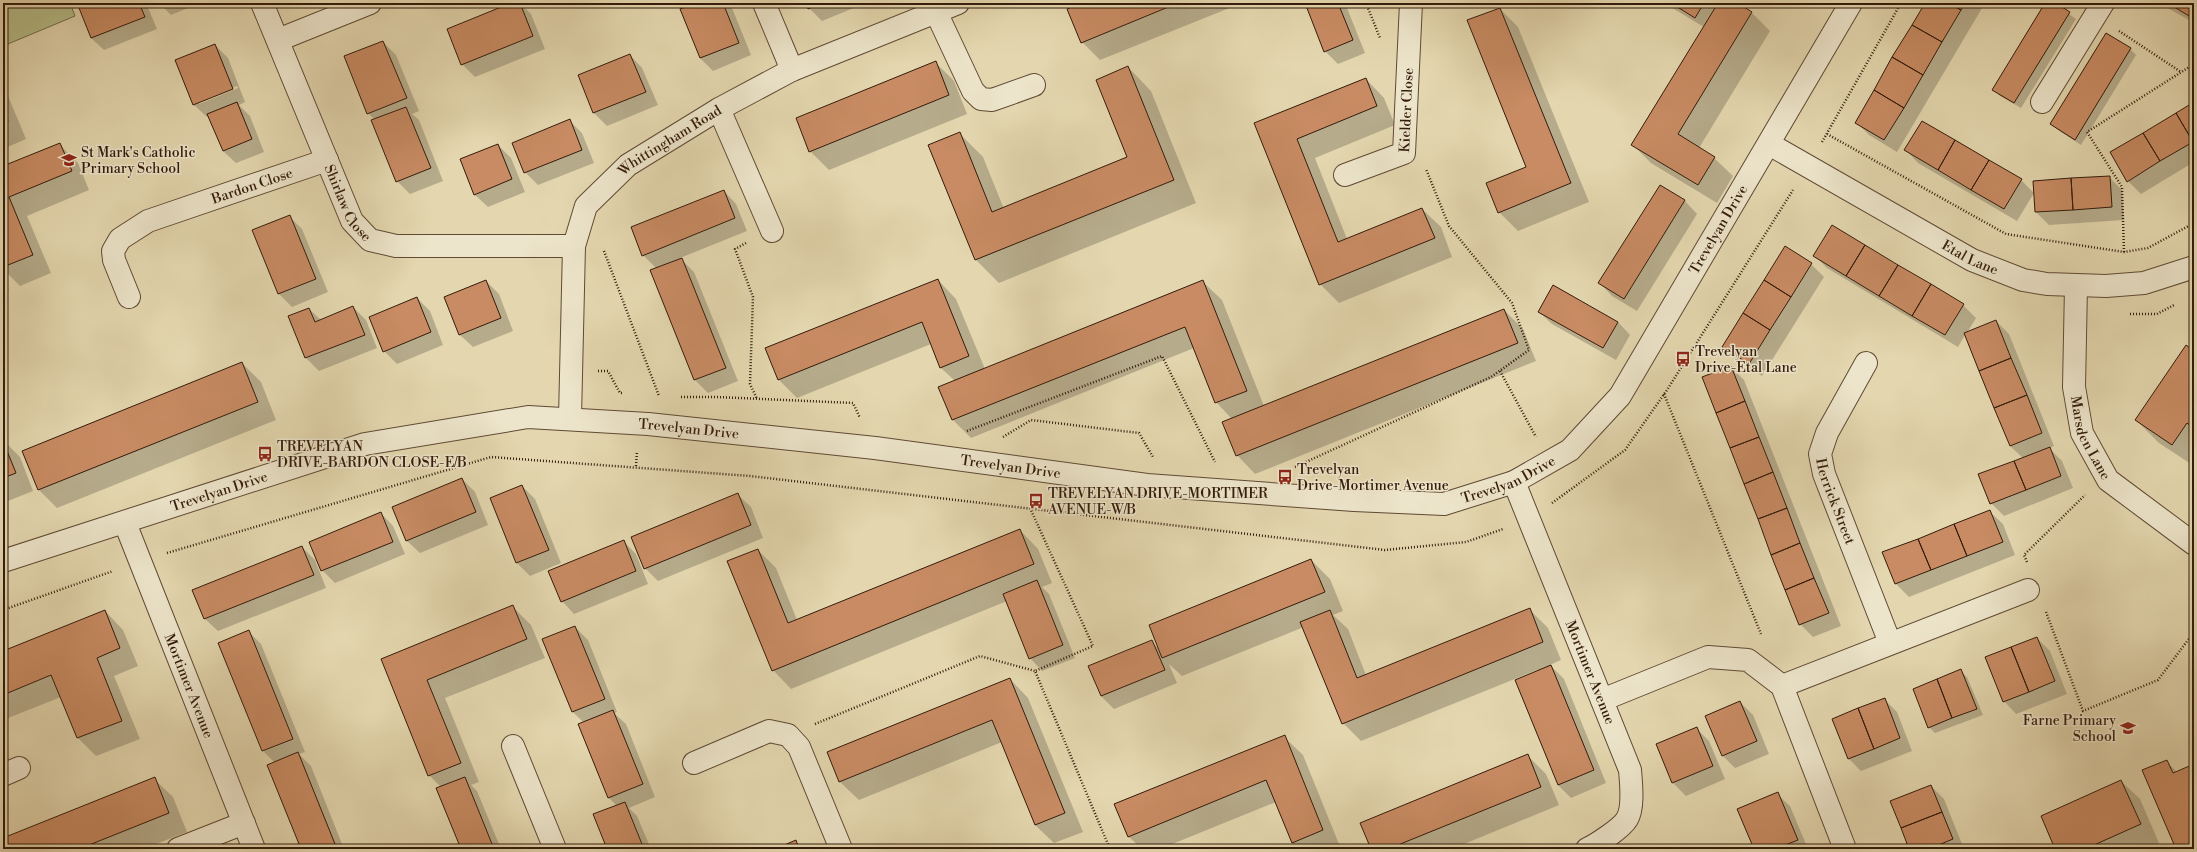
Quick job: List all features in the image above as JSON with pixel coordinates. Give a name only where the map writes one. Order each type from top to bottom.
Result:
[{"type":"street","name":"Shirlaw Close","points":[[262,3],[352,221],[370,240],[396,246],[574,246]]},
{"type":"street","points":[[278,40],[370,3]]},
{"type":"street","points":[[764,3],[792,70]]},
{"type":"street","name":"Whittingham Road","points":[[570,418],[574,246],[586,206],[628,165],[719,109],[792,70],[958,3]]},
{"type":"street","name":"Kielder Close","points":[[1345,175],[1404,154],[1412,3]]},
{"type":"street","name":"Trevelyan Drive","points":[[3,560],[365,444],[528,417],[570,418],[876,448],[1147,485],[1347,499],[1444,504],[1514,482],[1570,450],[1620,396],[1769,144],[1850,3]]},
{"type":"street","points":[[2042,102],[2099,9]]},
{"type":"street","points":[[936,12],[973,91],[981,99],[992,100],[1034,84]]},
{"type":"street","points":[[719,109],[772,231]]},
{"type":"street","name":"Etal Lane","points":[[1769,144],[1972,260],[2024,280],[2076,286],[2144,283],[2194,267]]},
{"type":"street","name":"Bardon Close","points":[[130,298],[114,260],[114,251],[120,238],[148,221],[327,160]]},
{"type":"street","name":"Marsden Lane","points":[[2076,286],[2074,387],[2082,433],[2108,480],[2194,544]]},
{"type":"street","name":"Herrick Street","points":[[1866,363],[1827,433],[1820,454],[1824,474],[1890,643]]},
{"type":"street","name":"Mortimer Avenue","points":[[1514,482],[1630,770],[1632,795],[1627,819],[1597,845],[1587,849]]},
{"type":"street","name":"Mortimer Avenue","points":[[125,522],[254,849]]},
{"type":"street","points":[[1782,686],[2028,590]]},
{"type":"street","points":[[1602,700],[1708,656],[1748,660],[1782,686],[1845,849]]},
{"type":"street","points":[[694,763],[769,731],[788,735],[800,747],[841,849]]},
{"type":"street","points":[[513,746],[555,849]]},
{"type":"street","points":[[178,849],[244,822]]},
{"type":"path","points":[[2099,9],[2181,72]]},
{"type":"path","points":[[2126,284],[2122,187],[2087,132],[2194,64]]},
{"type":"path","points":[[1827,134],[2006,234],[2124,252],[2148,248],[2194,223]]},
{"type":"path","points":[[1290,467],[1297,466],[1491,377],[1529,350],[1512,303],[1449,226],[1425,168]]},
{"type":"path","points":[[758,399],[750,384],[753,297],[735,248],[772,231]]},
{"type":"path","points":[[603,250],[659,398]]},
{"type":"path","points":[[962,432],[1162,356],[1215,463]]},
{"type":"path","points":[[571,372],[608,371],[620,393],[626,394]]},
{"type":"path","points":[[1500,371],[1550,462]]},
{"type":"path","points":[[1664,394],[1764,642]]},
{"type":"path","points":[[674,397],[853,403],[862,420]]},
{"type":"path","points":[[655,398],[666,398]]},
{"type":"path","points":[[998,440],[1031,420],[1139,433],[1155,461]]},
{"type":"path","points":[[1208,462],[1223,463]]},
{"type":"path","points":[[2029,568],[2024,555],[2086,494],[2108,480]]},
{"type":"path","points":[[788,735],[980,656],[1035,671],[1093,646],[1030,508]]},
{"type":"path","points":[[2044,608],[2083,711],[2158,680],[2194,632]]},
{"type":"path","points":[[1035,671],[1110,849]]},
{"type":"green space","points":[[3,3],[70,3],[75,16],[3,46]]},
{"type":"building","points":[[77,3],[139,3],[145,17],[91,38]]},
{"type":"building","points":[[511,3],[520,3],[533,36],[461,65],[447,29]]},
{"type":"building","points":[[696,3],[723,3],[739,43],[700,58],[680,9]]},
{"type":"building","points":[[806,3],[822,3],[808,9]]},
{"type":"building","points":[[1081,3],[1178,3],[1081,43],[1067,9]]},
{"type":"building","points":[[1305,3],[1338,3],[1353,40],[1324,52]]},
{"type":"building","points":[[1671,3],[1704,3],[1695,18]]},
{"type":"building","points":[[1718,3],[1738,3],[1752,12],[1678,134],[1715,157],[1698,185],[1631,145]]},
{"type":"building","points":[[1925,3],[1948,3],[1961,10],[1942,42],[1912,25]]},
{"type":"building","points":[[1948,3],[1965,3],[1961,10]]},
{"type":"building","points":[[2045,3],[2056,3],[2070,12],[2014,103],[1992,90]]},
{"type":"building","points":[[2172,3],[2194,3],[2194,19],[2171,5]]},
{"type":"building","points":[[1500,8],[1571,183],[1498,213],[1486,183],[1526,167],[1467,20]]},
{"type":"building","points":[[1912,25],[1942,42],[1923,75],[1892,57]]},
{"type":"building","points":[[2106,33],[2131,48],[2075,140],[2050,124]]},
{"type":"building","points":[[383,41],[407,98],[367,114],[344,56]]},
{"type":"building","points":[[215,44],[233,89],[193,105],[175,60]]},
{"type":"building","points":[[630,54],[646,92],[593,113],[578,75]]},
{"type":"building","points":[[1892,57],[1923,75],[1904,108],[1874,90]]},
{"type":"building","points":[[936,61],[949,95],[809,152],[796,118]]},
{"type":"building","points":[[1128,66],[1174,180],[975,260],[928,145],[960,132],[992,212],[1127,157],[1096,80]]},
{"type":"building","points":[[1366,78],[1377,106],[1297,139],[1338,242],[1422,208],[1435,238],[1319,285],[1254,123]]},
{"type":"building","points":[[1874,90],[1904,108],[1884,140],[1855,123]]},
{"type":"building","points":[[237,102],[252,139],[223,151],[207,114]]},
{"type":"building","points":[[2194,102],[2194,141],[2193,142],[2176,113]]},
{"type":"building","points":[[406,107],[431,168],[396,182],[371,120]]},
{"type":"building","points":[[3,108],[8,121],[3,123]]},
{"type":"building","points":[[2176,113],[2193,142],[2160,161],[2143,133]]},
{"type":"building","points":[[570,119],[582,150],[524,173],[512,143]]},
{"type":"building","points":[[1922,121],[1955,140],[1938,170],[1904,150]]},
{"type":"building","points":[[2143,133],[2160,161],[2127,182],[2110,152]]},
{"type":"building","points":[[1955,140],[1989,160],[1971,190],[1938,170]]},
{"type":"building","points":[[60,143],[72,171],[9,197],[33,255],[3,267],[3,166]]},
{"type":"building","points":[[498,144],[512,179],[474,195],[460,159]]},
{"type":"building","points":[[1989,160],[2022,179],[2004,209],[1971,190]]},
{"type":"building","points":[[2110,176],[2112,207],[2073,210],[2071,178]]},
{"type":"building","points":[[2071,178],[2073,210],[2035,212],[2033,181]]},
{"type":"building","points":[[1660,185],[1685,200],[1624,299],[1598,283]]},
{"type":"building","points":[[724,190],[735,218],[642,256],[631,227]]},
{"type":"building","points":[[290,215],[316,279],[278,294],[252,230]]},
{"type":"building","points":[[1832,225],[1865,245],[1846,276],[1813,256]]},
{"type":"building","points":[[1865,245],[1898,265],[1879,296],[1846,276]]},
{"type":"building","points":[[1785,246],[1812,263],[1791,297],[1764,280]]},
{"type":"building","points":[[682,258],[726,368],[694,380],[650,270]]},
{"type":"building","points":[[1898,265],[1931,284],[1912,316],[1879,296]]},
{"type":"building","points":[[938,279],[969,356],[940,368],[922,322],[778,380],[765,348]]},
{"type":"building","points":[[486,280],[501,318],[459,335],[444,297]]},
{"type":"building","points":[[1203,280],[1247,391],[1215,403],[1185,327],[952,420],[938,387]]},
{"type":"building","points":[[1764,280],[1791,297],[1770,330],[1743,313]]},
{"type":"building","points":[[1931,284],[1964,304],[1945,335],[1912,316]]},
{"type":"building","points":[[1553,285],[1618,322],[1603,348],[1538,312]]},
{"type":"building","points":[[417,297],[431,332],[383,352],[369,317]]},
{"type":"building","points":[[353,306],[365,335],[305,358],[288,316],[309,308],[315,322]]},
{"type":"building","points":[[1504,309],[1518,343],[1236,456],[1222,422]]},
{"type":"building","points":[[1743,313],[1770,330],[1749,364],[1722,347]]},
{"type":"building","points":[[1996,320],[2011,358],[1979,371],[1964,333]]},
{"type":"building","points":[[2186,345],[2194,351],[2194,433],[2190,430],[2192,427],[2187,423],[2172,445],[2135,420]]},
{"type":"building","points":[[2011,358],[2027,395],[1994,408],[1979,371]]},
{"type":"building","points":[[242,362],[258,402],[38,490],[22,451]]},
{"type":"building","points":[[1731,366],[1745,401],[1716,413],[1702,377]]},
{"type":"building","points":[[2027,395],[2042,433],[2010,446],[1994,408]]},
{"type":"building","points":[[1745,401],[1759,437],[1730,448],[1716,413]]},
{"type":"building","points":[[1759,437],[1773,472],[1744,484],[1730,448]]},
{"type":"building","points":[[3,441],[16,473],[3,478]]},
{"type":"building","points":[[2050,447],[2061,476],[2026,490],[2014,461]]},
{"type":"building","points":[[2014,461],[2026,490],[1990,504],[1978,474]]},
{"type":"building","points":[[1773,472],[1787,508],[1758,519],[1744,484]]},
{"type":"building","points":[[462,478],[476,512],[406,541],[392,507]]},
{"type":"building","points":[[522,485],[549,550],[516,563],[490,498]]},
{"type":"building","points":[[738,493],[751,525],[644,569],[631,537]]},
{"type":"building","points":[[1787,508],[1800,543],[1771,555],[1758,519]]},
{"type":"building","points":[[1990,510],[2003,542],[1967,556],[1954,524]]},
{"type":"building","points":[[381,512],[393,542],[321,571],[309,542]]},
{"type":"building","points":[[1954,524],[1967,556],[1931,570],[1918,539]]},
{"type":"building","points":[[1020,529],[1034,564],[772,671],[727,561],[758,549],[788,623]]},
{"type":"building","points":[[1918,539],[1931,570],[1895,584],[1882,552]]},
{"type":"building","points":[[624,540],[636,571],[561,602],[548,571]]},
{"type":"building","points":[[1800,543],[1814,578],[1785,590],[1771,555]]},
{"type":"building","points":[[302,546],[314,575],[204,619],[192,590]]},
{"type":"building","points":[[1311,559],[1325,592],[1162,658],[1149,625]]},
{"type":"building","points":[[1814,578],[1829,613],[1799,625],[1785,590]]},
{"type":"building","points":[[1037,580],[1063,645],[1029,659],[1003,594]]},
{"type":"building","points":[[513,605],[527,639],[427,680],[461,763],[428,776],[381,659]]},
{"type":"building","points":[[1530,608],[1543,642],[1342,724],[1300,622],[1330,610],[1357,678]]},
{"type":"building","points":[[105,610],[120,648],[97,658],[122,721],[77,738],[51,675],[3,695],[3,651]]},
{"type":"building","points":[[575,626],[605,699],[572,712],[542,639]]},
{"type":"building","points":[[249,630],[293,739],[262,751],[218,643]]},
{"type":"building","points":[[2037,637],[2055,681],[2029,692],[2011,647]]},
{"type":"building","points":[[1152,640],[1165,670],[1101,696],[1088,666]]},
{"type":"building","points":[[2011,647],[2029,692],[2003,702],[1985,657]]},
{"type":"building","points":[[1551,665],[1594,770],[1558,785],[1515,680]]},
{"type":"building","points":[[1961,669],[1977,709],[1952,718],[1937,679]]},
{"type":"building","points":[[1010,678],[1065,813],[1035,825],[992,720],[839,782],[827,752]]},
{"type":"building","points":[[1937,679],[1952,718],[1928,728],[1913,689]]},
{"type":"building","points":[[1885,698],[1900,738],[1874,749],[1858,708]]},
{"type":"building","points":[[1740,701],[1757,741],[1722,756],[1705,716]]},
{"type":"building","points":[[1858,708],[1874,749],[1848,759],[1832,719]]},
{"type":"building","points":[[613,710],[643,784],[608,798],[578,724]]},
{"type":"building","points":[[1697,727],[1713,766],[1672,783],[1656,744]]},
{"type":"building","points":[[1285,735],[1323,830],[1292,843],[1266,780],[1128,837],[1114,804]]},
{"type":"building","points":[[298,752],[337,849],[301,849],[267,765]]},
{"type":"building","points":[[1528,754],[1541,787],[1388,849],[1371,849],[1360,823]]},
{"type":"building","points":[[2167,760],[2173,773],[2194,764],[2194,849],[2176,849],[2142,770]]},
{"type":"building","points":[[155,777],[169,813],[79,849],[3,849],[3,838]]},
{"type":"building","points":[[465,777],[492,844],[480,849],[461,849],[436,788]]},
{"type":"building","points":[[2121,780],[2141,824],[2085,849],[2055,849],[2041,816]]},
{"type":"building","points":[[1931,785],[1942,812],[1901,828],[1890,801]]},
{"type":"building","points":[[1778,792],[1798,840],[1775,849],[1754,849],[1737,809]]},
{"type":"building","points":[[625,802],[644,849],[607,849],[593,814]]},
{"type":"building","points":[[1942,812],[1953,839],[1929,849],[1909,849],[1901,828]]},
{"type":"building","points":[[796,840],[799,849],[775,849]]},
{"type":"place","name":"St Mark's Catholic Primary School","points":[[69,160]]},
{"type":"place","name":"Trevelyan Drive-Etal Lane","points":[[1683,359]]},
{"type":"place","name":"TREVELYAN DRIVE-BARDON CLOSE-E/B","points":[[265,454]]},
{"type":"place","name":"Trevelyan Drive-Mortimer Avenue","points":[[1285,477]]},
{"type":"place","name":"TREVELYAN DRIVE-MORTIMER AVENUE-W/B","points":[[1036,501]]},
{"type":"place","name":"Farne Primary School","points":[[2128,728]]}]
